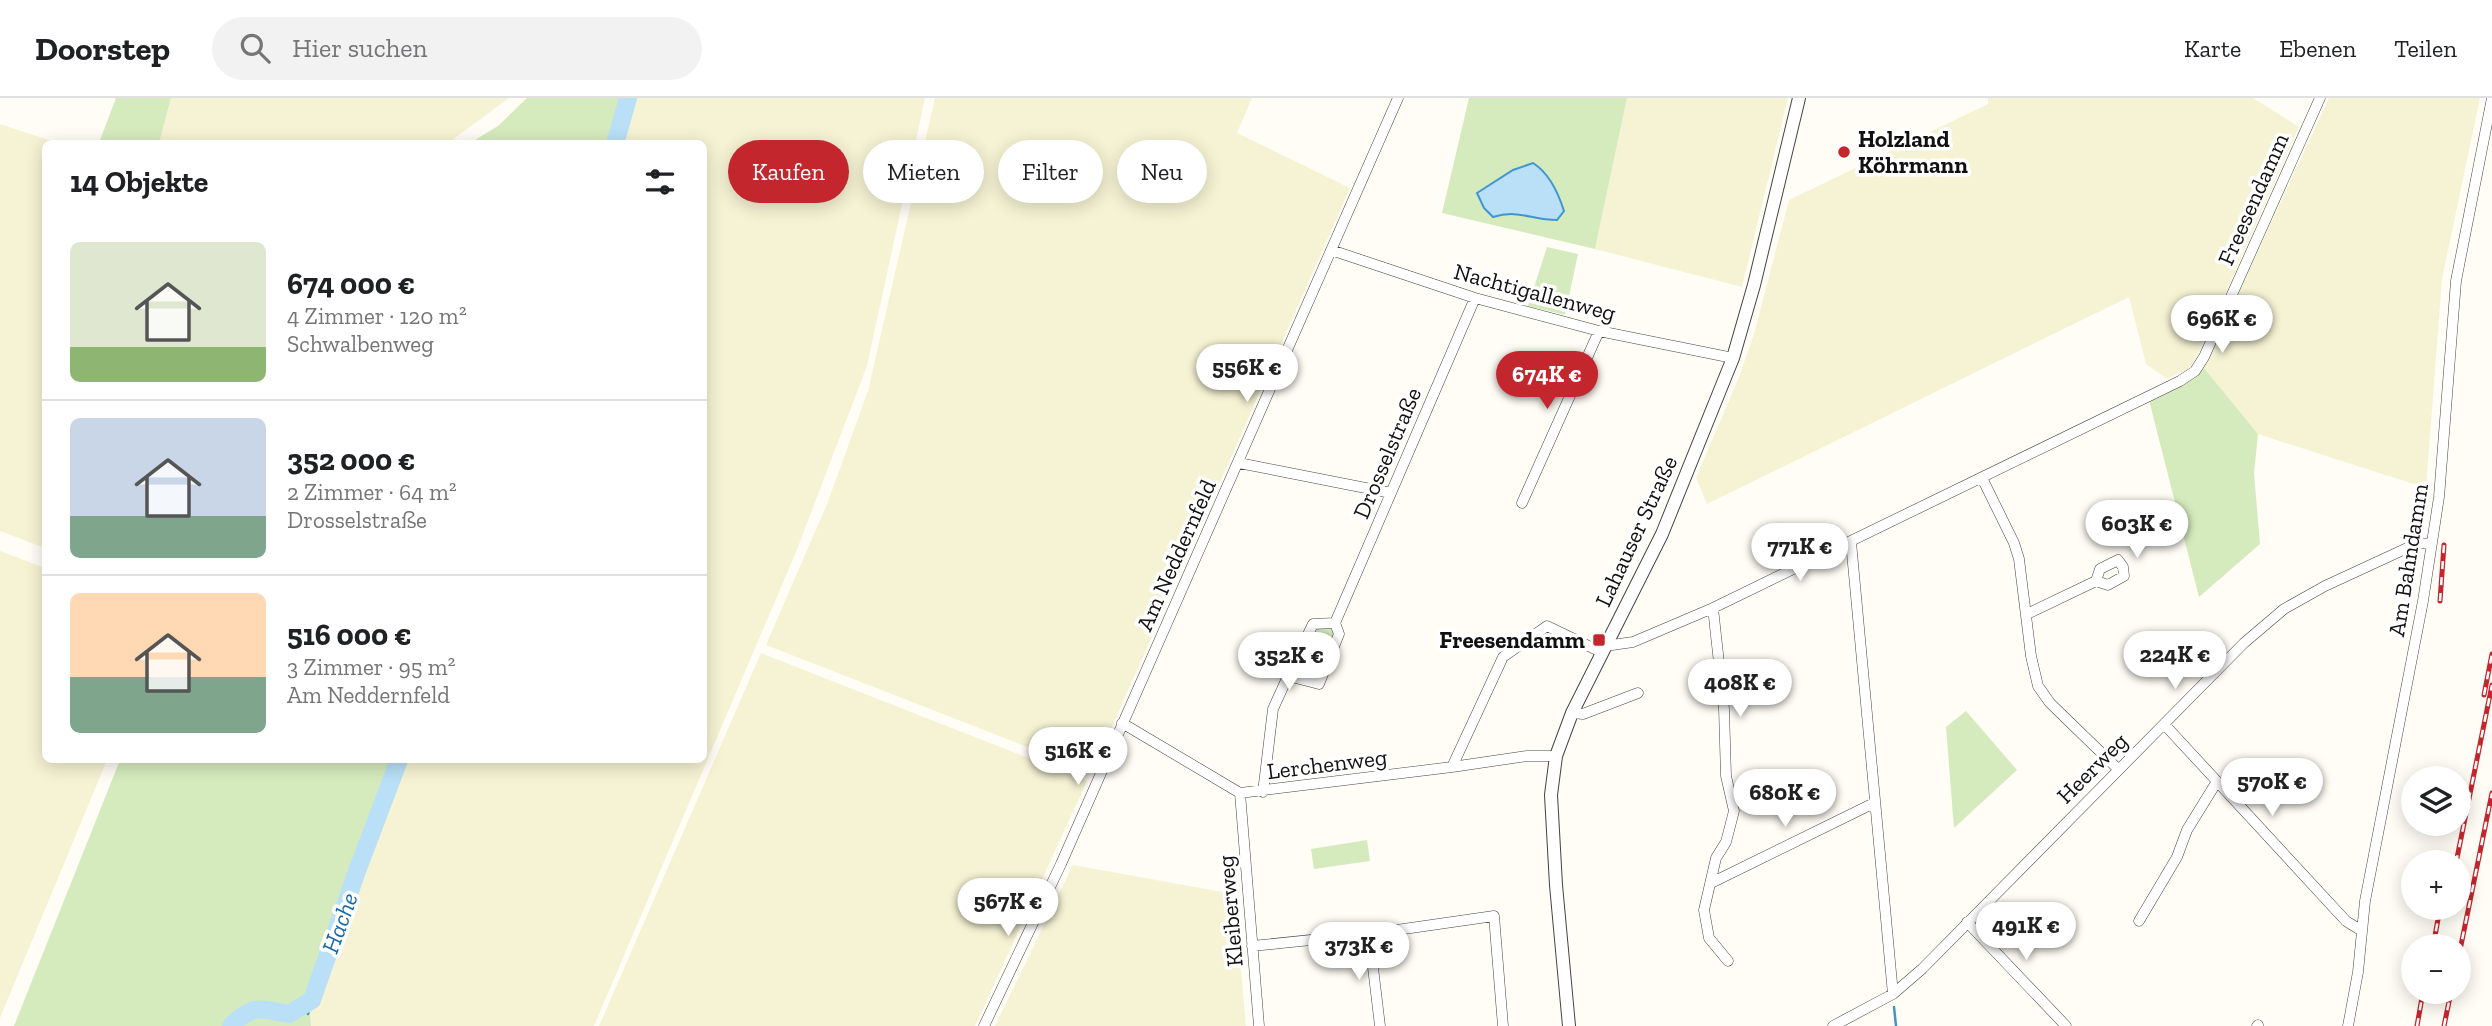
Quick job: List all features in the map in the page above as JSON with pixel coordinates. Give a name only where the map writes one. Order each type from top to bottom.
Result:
[{"type":"street","name":"Am Neddernfeld","points":[[984,1026],[1061,864],[1398,98]]},
{"type":"street","name":"Lahauser Straße","points":[[1569,1026],[1551,795],[1556,757],[1572,713],[1662,534],[1733,358],[1754,285],[1799,98]]},
{"type":"street","name":"Freesendamm","points":[[1603,649],[1633,642],[1713,608],[2180,381],[2194,371],[2204,357],[2320,98]]},
{"type":"street","name":"Am Bahndamm","points":[[2348,1026],[2358,972],[2365,901],[2423,601],[2443,460],[2456,281],[2492,98]]},
{"type":"street","name":"Nachtigallenweg","points":[[1331,250],[1475,298],[1599,331],[1733,358]]},
{"type":"street","name":"Drosselstraße","points":[[1288,676],[1319,684],[1339,634],[1335,623],[1475,298]]},
{"type":"street","points":[[1522,503],[1599,331]]},
{"type":"street","points":[[1238,463],[1391,493]]},
{"type":"street","points":[[1982,478],[2016,550],[2031,656],[2038,686],[2050,702],[2118,769]]},
{"type":"street","points":[[1851,542],[1893,994]]},
{"type":"street","name":"Heerweg","points":[[1833,1026],[1893,994],[1922,970],[2244,643],[2284,609],[2376,561],[2418,543],[2431,544]]},
{"type":"street","points":[[2027,614],[2096,580]]},
{"type":"street","points":[[1713,608],[1724,709],[1726,776],[1734,811],[1726,842],[1716,858],[1704,910],[1709,938],[1728,961]]},
{"type":"street","points":[[1262,792],[1273,709],[1313,624],[1335,623]]},
{"type":"street","points":[[1452,768],[1503,657],[1547,626],[1603,649]]},
{"type":"street","points":[[1572,713],[1583,715],[1638,693]]},
{"type":"street","name":"Lerchenweg","points":[[1122,723],[1240,793],[1452,768],[1527,755],[1556,757]]},
{"type":"street","points":[[2164,724],[2346,921],[2362,931]]},
{"type":"street","points":[[2139,921],[2216,783]]},
{"type":"street","name":"Kleiberweg","points":[[1240,793],[1259,1026]]},
{"type":"street","points":[[1711,883],[1874,803]]},
{"type":"street","points":[[1251,946],[1369,934],[1494,916],[1503,1026]]},
{"type":"street","points":[[1967,922],[2066,1026]]},
{"type":"street","points":[[1369,934],[1380,1026]]},
{"type":"shaded area","points":[[171,98],[509,98],[452,140],[160,140]]},
{"type":"shaded area","points":[[620,98],[925,98],[916,140],[863,140],[863,203],[902,203],[867,366],[796,552],[707,761],[707,140],[608,140]]},
{"type":"shaded area","points":[[935,98],[1252,98],[1237,133],[1350,188],[1092,772],[766,645],[827,504],[868,391],[911,203],[984,203],[984,140],[925,140]]},
{"type":"shaded area","points":[[1627,98],[1788,98],[1742,287],[1595,249]]},
{"type":"shaded area","points":[[1988,98],[2253,98],[2299,127],[2197,357],[2188,369],[2167,379],[2146,364],[2129,297],[1707,504],[1696,478],[1739,377],[1754,334],[1789,200],[1988,104]]},
{"type":"shaded area","points":[[2329,98],[2480,98],[2442,279],[2426,488],[2258,434],[2204,368]]},
{"type":"shaded area","points":[[0,124],[49,140],[42,140],[42,547],[0,531]]},
{"type":"shaded area","points":[[0,551],[42,567],[42,763],[106,763],[0,1018]]},
{"type":"shaded area","points":[[761,653],[1087,781],[975,1026],[599,1026]]},
{"type":"shaded area","points":[[393,763],[706,763],[594,1026],[311,1026],[309,997]]},
{"type":"shaded area","points":[[1073,865],[1234,894],[1246,1026],[995,1026]]},
{"type":"green space","points":[[116,98],[171,98],[160,140],[100,140]]},
{"type":"green space","points":[[527,98],[620,98],[608,140],[475,140],[498,126]]},
{"type":"green space","points":[[1469,98],[1627,98],[1595,249],[1442,213]]},
{"type":"green space","points":[[1547,247],[1578,254],[1565,315],[1528,306]]},
{"type":"green space","points":[[2204,368],[2258,434],[2254,473],[2260,544],[2199,597],[2149,400],[2187,381]]},
{"type":"green space","points":[[1333,625],[1337,634],[1319,681],[1291,673],[1314,626]]},
{"type":"green space","points":[[1966,711],[2017,770],[1954,828],[1946,727]]},
{"type":"green space","points":[[119,763],[393,763],[321,958],[309,997],[311,1026],[14,1026]]},
{"type":"green space","points":[[1367,840],[1370,861],[1314,869],[1311,849]]},
{"type":"water","points":[[1533,163],[1544,172],[1552,184],[1564,211],[1557,220],[1518,214],[1493,217],[1484,208],[1477,193],[1513,170]]},
{"type":"waterway","name":"Hache","points":[[616,140],[628,98]]},
{"type":"waterway","name":"Hache","points":[[231,1026],[252,1011],[289,1014],[312,1000],[398,763]]},
{"type":"waterway","points":[[308,1014],[312,1000]]},
{"type":"waterway","points":[[1894,1007],[1896,1026]]},
{"type":"railway","points":[[2440,601],[2444,545]]},
{"type":"railway","points":[[2484,695],[2492,654]]},
{"type":"railway","points":[[2459,850],[2492,685]]},
{"type":"railway","points":[[2463,934],[2492,793]]},
{"type":"railway","points":[[2435,934],[2438,920]]},
{"type":"railway","points":[[2417,1026],[2421,1004]]},
{"type":"railway","points":[[2444,1026],[2449,1004]]},
{"type":"place","name":"Holzland Köhrmann","points":[[1844,152]]},
{"type":"place","name":"Freesendamm","points":[[1599,640]]}]
